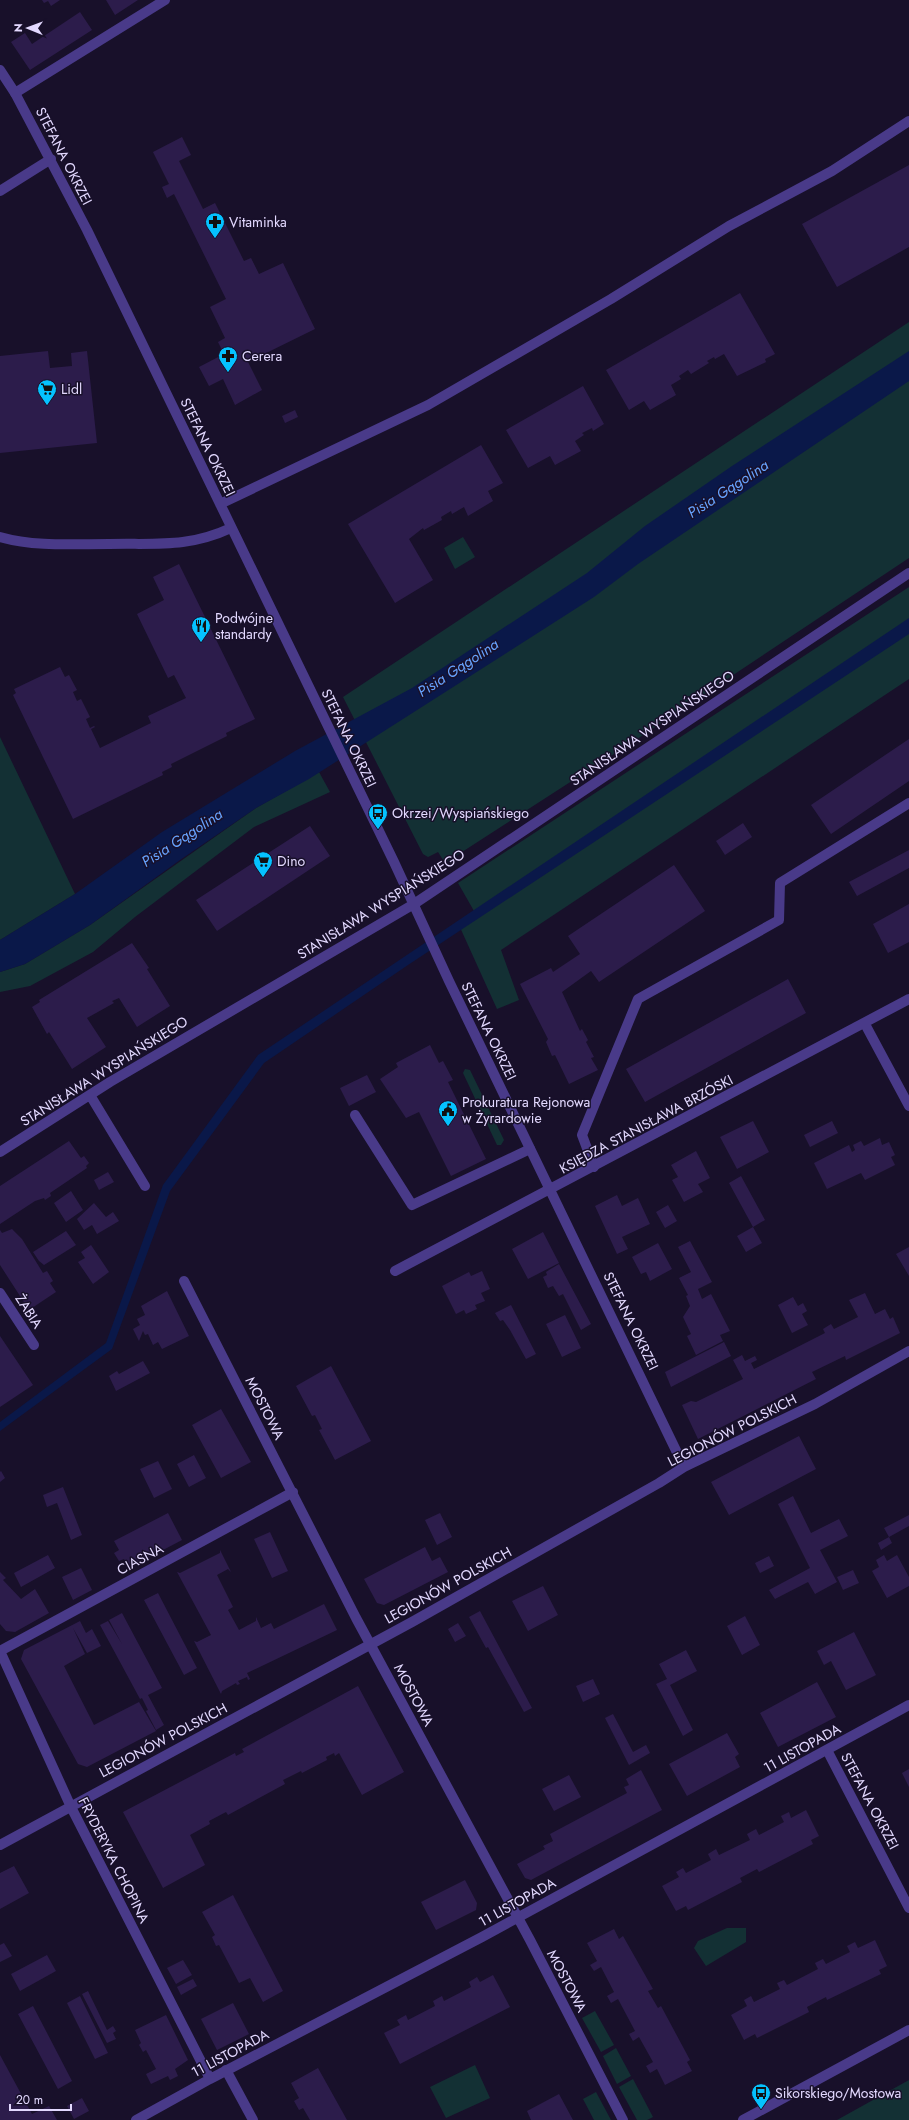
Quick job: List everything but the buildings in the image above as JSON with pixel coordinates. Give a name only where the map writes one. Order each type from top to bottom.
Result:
[{"type":"street","points":[[15,93],[165,0]]},
{"type":"street","name":"STEFANA OKRZEI","points":[[0,70],[15,93],[51,159],[220,504],[414,904],[530,1149],[552,1189],[684,1467]]},
{"type":"street","points":[[220,504],[428,405],[611,299],[729,226],[832,171],[909,121]]},
{"type":"street","points":[[0,191],[51,159]]},
{"type":"street","points":[[0,537],[12,541],[58,545],[164,545],[212,537],[231,528]]},
{"type":"street","name":"STANISŁAWA WYSPIAŃSKIEGO","points":[[0,1152],[90,1095],[414,904],[909,573]]},
{"type":"street","points":[[594,1167],[582,1135],[638,999],[779,920],[780,883],[909,803]]},
{"type":"street","name":"KSIĘDZA STANISŁAWA BRZÓSKI","points":[[395,1271],[865,1024],[909,999]]},
{"type":"street","points":[[865,1024],[909,1106]]},
{"type":"street","points":[[90,1095],[145,1186]]},
{"type":"street","points":[[355,1115],[412,1205],[530,1149]]},
{"type":"street","name":"MOSTOWA","points":[[184,1281],[371,1644],[623,2120]]},
{"type":"street","name":"ŻABIA","points":[[0,1293],[34,1345]]},
{"type":"street","name":"LEGIONÓW POLSKICH","points":[[0,1845],[371,1644],[652,1487],[684,1467],[815,1404],[909,1351]]},
{"type":"street","name":"CIASNA","points":[[0,1650],[293,1492]]},
{"type":"street","name":"FRYDERYKA CHOPINA","points":[[0,1650],[71,1806],[210,2079]]},
{"type":"street","name":"11 LISTOPADA","points":[[136,2120],[226,2070],[517,1918],[909,1705]]},
{"type":"street","name":"STEFANA OKRZEI","points":[[827,1750],[909,1908]]},
{"type":"street","points":[[743,2120],[909,2030]]},
{"type":"street","points":[[226,2070],[253,2120]]},
{"type":"green space","points":[[909,322],[909,558],[640,737],[445,863],[438,852],[428,857],[423,854],[343,697]]},
{"type":"green space","points":[[463,537],[475,557],[455,569],[444,548]]},
{"type":"green space","points":[[909,587],[909,679],[501,950],[519,1000],[497,1009],[458,923],[474,911],[458,883]]},
{"type":"green space","points":[[0,737],[75,894],[0,940]]},
{"type":"green space","points":[[319,772],[330,792],[254,827],[135,917],[93,952],[30,986],[0,992],[0,972],[25,964],[90,925],[256,808]]},
{"type":"green space","points":[[465,1069],[470,1070],[504,1140],[501,1145],[497,1145],[463,1073]]},
{"type":"green space","points":[[727,1928],[746,1928],[746,1942],[706,1966],[694,1948],[698,1941]]},
{"type":"green space","points":[[595,2011],[614,2045],[601,2052],[582,2018]]},
{"type":"green space","points":[[616,2048],[631,2076],[617,2084],[603,2056]]},
{"type":"green space","points":[[475,2065],[490,2098],[446,2118],[430,2087]]},
{"type":"green space","points":[[633,2079],[653,2117],[647,2120],[637,2120],[619,2087]]},
{"type":"green space","points":[[909,2080],[909,2120],[837,2120]]},
{"type":"green space","points":[[596,2092],[611,2120],[594,2120],[583,2099]]},
{"type":"water","name":"Pisia Gągolina","points":[[909,351],[909,381],[638,564],[594,597],[309,779],[256,808],[180,860],[90,925],[25,964],[0,972],[0,940],[75,894],[162,832],[295,751],[412,688],[587,573],[645,526],[732,466]]},
{"type":"water","points":[[909,618],[909,634],[408,965],[264,1063],[170,1191],[112,1349],[0,1431],[0,1422],[106,1343],[163,1185],[258,1055]]},
{"type":"place","name":"Vitaminka","points":[[215,239]]},
{"type":"place","name":"Cerera","points":[[228,373]]},
{"type":"place","name":"Lidl","points":[[47,406]]},
{"type":"place","name":"Podwójne standardy","points":[[201,643]]},
{"type":"place","name":"Okrzei/Wyspiańskiego","points":[[378,830]]},
{"type":"place","name":"Dino","points":[[263,878]]},
{"type":"place","name":"Prokuratura Rejonowa w Żyrardowie","points":[[448,1127]]},
{"type":"place","name":"Sikorskiego/Mostowa","points":[[761,2110]]}]
